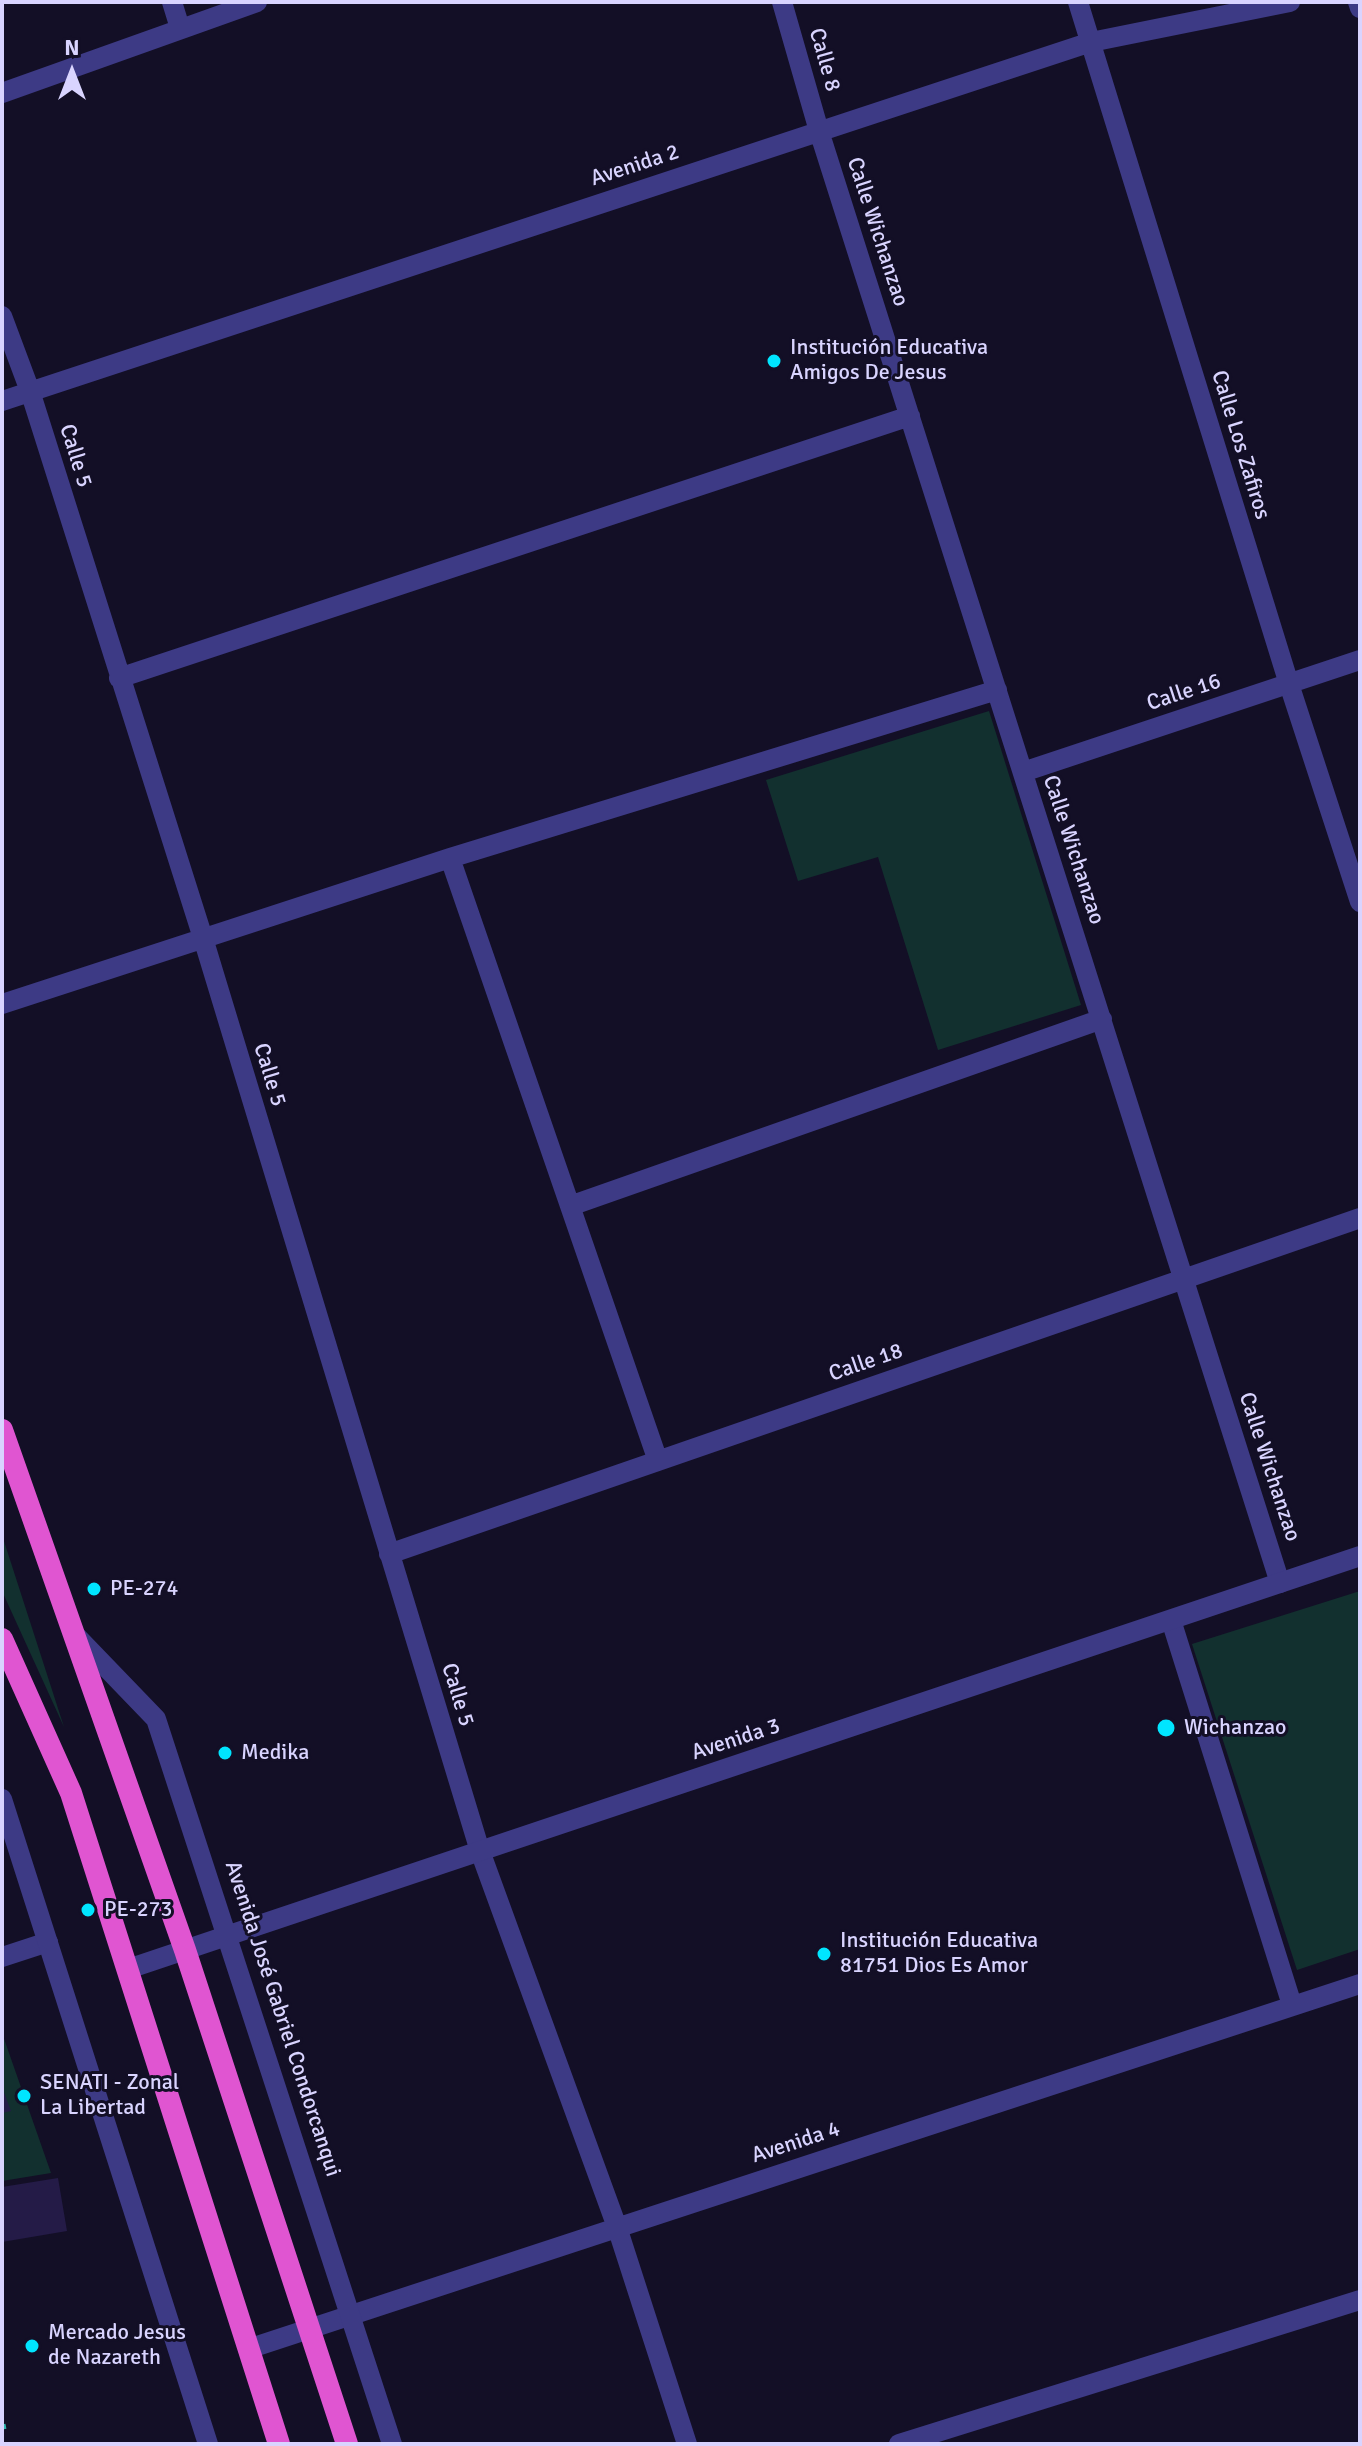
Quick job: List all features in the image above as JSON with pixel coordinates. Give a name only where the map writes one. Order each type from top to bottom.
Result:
[{"type":"highway","name":"Avenida José Gabriel Condorcanqui","points":[[2,1430],[185,1950],[347,2444]]},
{"type":"highway","points":[[2,1639],[71,1793],[279,2444]]},
{"type":"street","points":[[172,2],[180,28]]},
{"type":"street","points":[[2,93],[257,2]]},
{"type":"street","name":"Calle 8","points":[[782,2],[819,131]]},
{"type":"street","name":"Calle Los Zafiros","points":[[1078,2],[1289,684],[1360,902]]},
{"type":"street","name":"Avenida 2","points":[[2,401],[1091,42],[1290,2]]},
{"type":"street","points":[[1358,2],[1360,8]]},
{"type":"street","name":"Calle Wichanzao","points":[[819,131],[1280,1583]]},
{"type":"street","name":"Calle 5","points":[[2,316],[30,391],[203,938],[480,1851],[617,2227],[687,2444]]},
{"type":"street","points":[[119,678],[910,416]]},
{"type":"street","name":"Calle 16","points":[[1023,772],[1360,660]]},
{"type":"street","points":[[2,1004],[450,858],[997,690]]},
{"type":"street","points":[[450,858],[658,1461]]},
{"type":"street","points":[[570,1206],[1102,1019]]},
{"type":"street","name":"Calle 18","points":[[389,1554],[1360,1218]]},
{"type":"street","name":"Avenida 3","points":[[128,1969],[1360,1556]]},
{"type":"street","points":[[1171,1620],[1292,2005]]},
{"type":"street","name":"Avenida José Gabriel Condorcanqui","points":[[77,1637],[156,1719],[229,1935],[392,2444]]},
{"type":"street","points":[[2,1799],[208,2444]]},
{"type":"street","points":[[2,1957],[48,1942]]},
{"type":"street","name":"Avenida 4","points":[[248,2349],[1360,1984]]},
{"type":"street","points":[[899,2444],[1360,2300]]},
{"type":"green space","points":[[989,711],[1081,1005],[938,1050],[878,857],[798,881],[766,780]]},
{"type":"green space","points":[[2,1535],[64,1727],[2,1591]]},
{"type":"green space","points":[[1360,1591],[1360,1949],[1297,1970],[1192,1644]]},
{"type":"green space","points":[[2,2033],[51,2173],[2,2181]]},
{"type":"building","points":[[2,2087],[11,2111],[2,2113]]},
{"type":"building","points":[[58,2178],[67,2231],[2,2242],[2,2187]]},
{"type":"place","name":"Institución Educativa Amigos De Jesus","points":[[774,361]]},
{"type":"place","name":"PE-274","points":[[94,1589]]},
{"type":"place","name":"Wichanzao","points":[[1166,1728]]},
{"type":"place","name":"Medika","points":[[225,1753]]},
{"type":"place","name":"PE-273","points":[[88,1910]]},
{"type":"place","name":"Institución Educativa 81751 Dios Es Amor","points":[[824,1954]]},
{"type":"place","name":"SENATI - Zonal La Libertad","points":[[24,2096]]},
{"type":"place","name":"Mercado Jesus de Nazareth","points":[[32,2346]]}]
